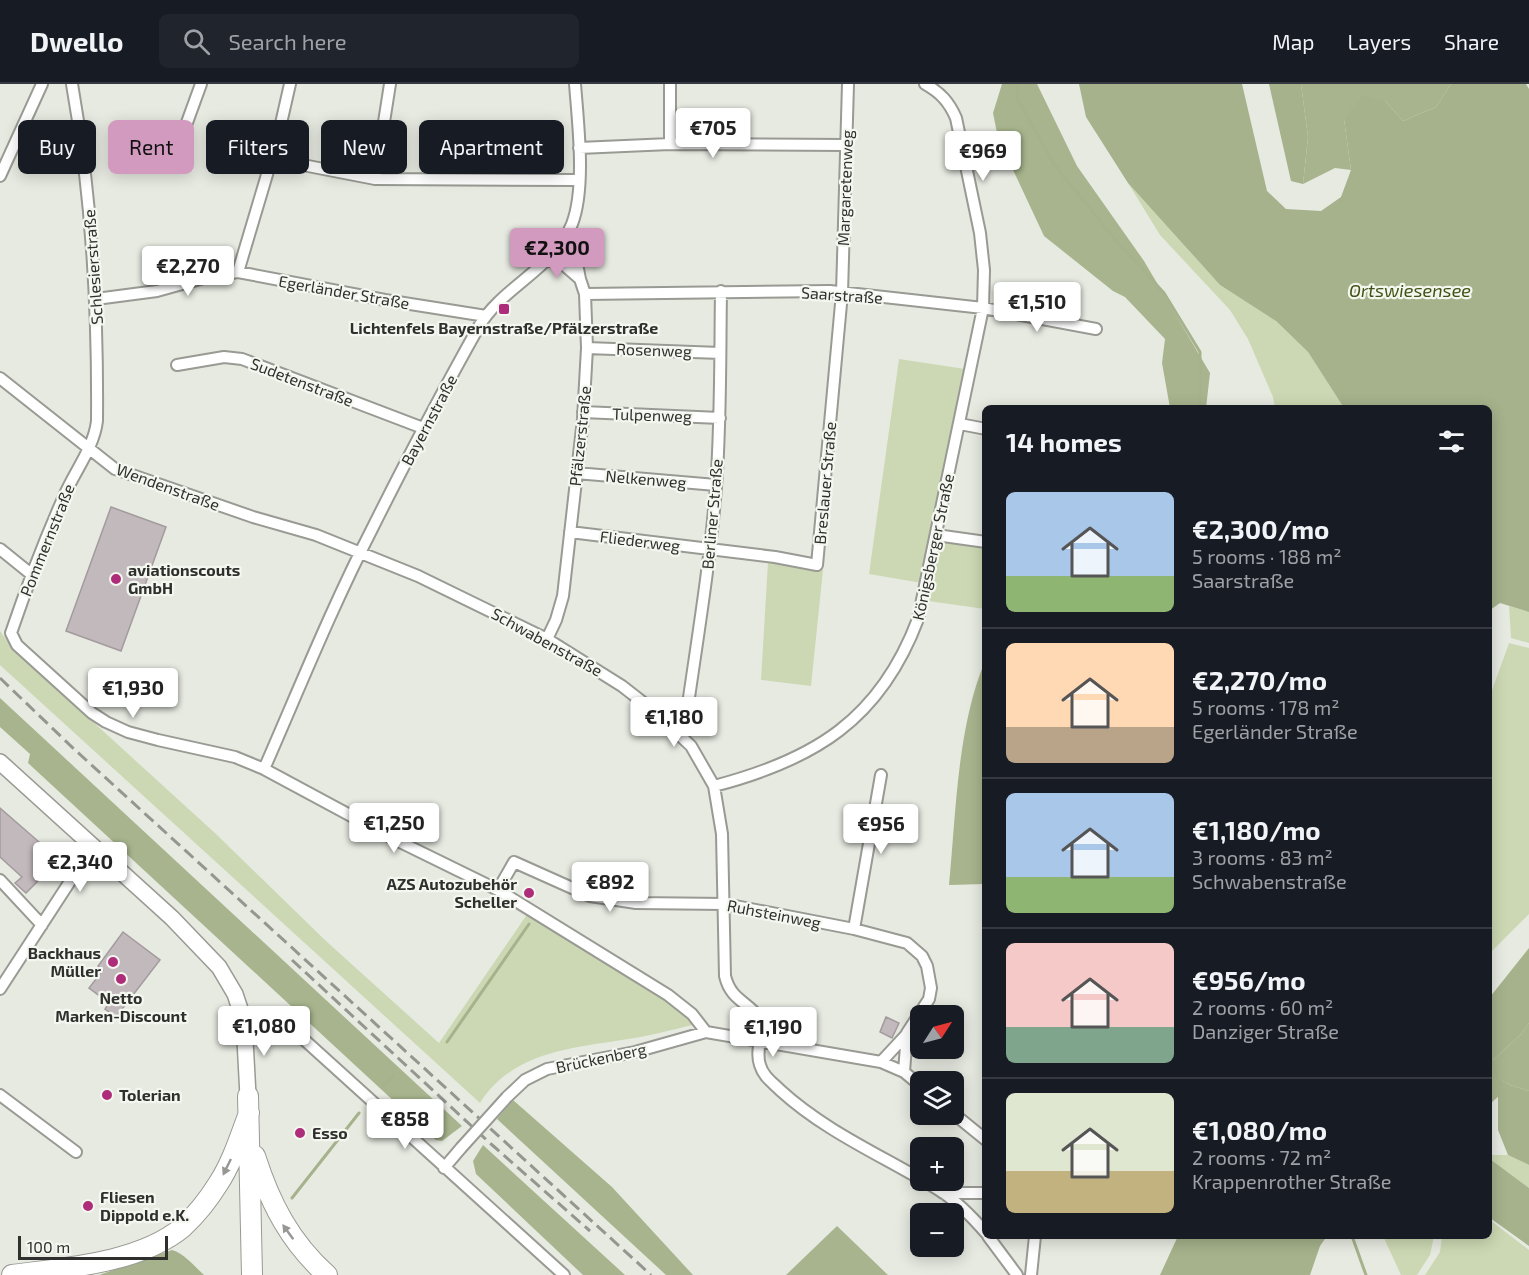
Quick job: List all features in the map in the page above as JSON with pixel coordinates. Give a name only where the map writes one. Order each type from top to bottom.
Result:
[{"type":"highway","points":[[249,1105],[252,1275]]},
{"type":"highway","points":[[12,1275],[96,1262],[149,1246],[174,1233],[198,1212],[219,1183],[249,1105]]},
{"type":"highway","points":[[249,1138],[279,1218],[299,1246],[327,1275]]},
{"type":"street","points":[[0,176],[42,84]]},
{"type":"street","name":"Schlesierstraße","points":[[72,84],[88,191],[96,299],[97,421],[94,436],[87,449]]},
{"type":"street","points":[[188,120],[201,84]]},
{"type":"street","points":[[281,120],[289,84]]},
{"type":"street","points":[[375,179],[390,84]]},
{"type":"street","name":"Bayernstraße","points":[[264,769],[361,552],[423,428],[486,316],[546,259],[568,232],[577,205],[579,148],[575,84]]},
{"type":"street","points":[[670,84],[670,144]]},
{"type":"street","name":"Margaretenweg","points":[[842,293],[848,84]]},
{"type":"street","name":"Königsberger Straße","points":[[714,786],[780,765],[819,746],[844,728],[884,686],[909,645],[918,619],[960,424],[982,308],[984,270],[980,234],[956,118],[950,105],[939,92],[925,84]]},
{"type":"street","points":[[579,148],[670,144],[846,145]]},
{"type":"street","points":[[309,166],[375,179],[578,180]]},
{"type":"street","points":[[238,272],[267,174]]},
{"type":"street","name":"Pfälzerstraße","points":[[547,639],[556,620],[563,596],[583,412],[587,348],[585,294],[573,243],[568,232]]},
{"type":"street","points":[[546,259],[565,266],[580,279]]},
{"type":"street","name":"Egerländer Straße","points":[[96,299],[157,291],[211,276],[238,272],[385,300],[486,316]]},
{"type":"street","name":"Saarstraße","points":[[585,294],[721,291],[842,293],[982,308],[1096,329]]},
{"type":"street","name":"Berliner Straße","points":[[680,734],[686,718],[710,550],[720,417],[721,291]]},
{"type":"street","name":"Breslauer Straße","points":[[710,550],[817,565],[842,293]]},
{"type":"street","name":"Rosenweg","points":[[587,348],[720,352]]},
{"type":"street","name":"Sudetenstraße","points":[[177,365],[224,357],[242,359],[423,428]]},
{"type":"street","name":"Wendenstraße","points":[[0,378],[115,469],[155,485],[361,552]]},
{"type":"street","name":"Tulpenweg","points":[[583,412],[720,417]]},
{"type":"street","points":[[960,424],[982,428]]},
{"type":"street","name":"Pommernstraße","points":[[87,449],[70,481],[31,574],[11,633],[17,645],[92,713],[106,722],[148,737],[235,758],[264,769]]},
{"type":"street","name":"Nelkenweg","points":[[576,473],[716,485]]},
{"type":"street","name":"Fliederweg","points":[[570,532],[710,550]]},
{"type":"street","points":[[936,536],[982,542]]},
{"type":"street","points":[[0,549],[31,574]]},
{"type":"street","name":"Schwabenstraße","points":[[361,552],[460,595],[547,639],[622,686],[680,734],[700,758],[714,786],[722,834],[725,976],[728,987],[735,998],[752,1009],[760,1020],[758,1057],[765,1075],[800,1108],[852,1142],[943,1193],[962,1207],[982,1229]]},
{"type":"street","points":[[0,762],[135,883],[201,946],[219,967],[235,994],[244,1021],[249,1105]]},
{"type":"street","points":[[264,769],[396,840],[498,890],[668,995],[692,1014],[706,1032]]},
{"type":"street","points":[[854,929],[881,776]]},
{"type":"street","points":[[0,989],[93,846]]},
{"type":"street","name":"Ruhsteinweg","points":[[498,890],[514,862],[590,896],[636,903],[725,904],[854,929],[907,943],[922,956],[930,978],[929,999],[907,1034]]},
{"type":"street","points":[[0,880],[42,925]]},
{"type":"street","points":[[244,1021],[273,1019],[285,1023],[564,1275]]},
{"type":"street","name":"Brückenberg","points":[[444,1168],[525,1080],[547,1069],[635,1052],[706,1032],[881,1062],[910,1077]]},
{"type":"street","points":[[881,1062],[907,1034]]},
{"type":"street","points":[[904,1072],[907,1034]]},
{"type":"street","points":[[0,1095],[76,1152]]},
{"type":"street","points":[[964,1122],[982,1137]]},
{"type":"street","points":[[943,1193],[982,1193]]},
{"type":"street","name":"Schwabenstraße","points":[[991,1239],[1017,1275]]},
{"type":"street","points":[[1031,1275],[1034,1239]]},
{"type":"shaded area","points":[[1002,84],[1037,84],[1077,166],[1144,261],[1210,373],[1206,405],[1169,405],[1162,363],[1165,339],[1125,297],[1113,291],[1044,236],[998,138],[993,113]]},
{"type":"shaded area","points":[[1301,84],[1451,84],[1436,107],[1403,121],[1385,101],[1344,119],[1351,170],[1335,168],[1303,184],[1308,137]]},
{"type":"shaded area","points":[[1128,183],[1220,285],[1276,321],[1308,352],[1342,405],[1274,405],[1248,339],[1230,310],[1160,235]]},
{"type":"shaded area","points":[[899,359],[965,369],[929,539],[922,583],[869,574]]},
{"type":"shaded area","points":[[942,541],[982,546],[982,609],[928,601]]},
{"type":"shaded area","points":[[768,562],[823,570],[811,686],[761,680]]},
{"type":"shaded area","points":[[1509,606],[1529,612],[1529,643],[1511,638]]},
{"type":"shaded area","points":[[0,631],[13,649],[216,834],[326,941],[439,1043],[528,913],[681,1011],[692,1025],[644,1036],[566,1049],[546,1055],[509,1072],[480,1103],[0,665]]},
{"type":"shaded area","points":[[1509,643],[1529,648],[1529,914],[1492,951],[1492,690]]},
{"type":"shaded area","points":[[982,670],[982,884],[949,885],[959,771],[963,742]]},
{"type":"shaded area","points":[[0,698],[462,1126],[442,1141],[436,1140],[28,763],[30,754],[0,727]]},
{"type":"shaded area","points":[[1529,1023],[1529,1091],[1499,1079],[1500,1095],[1492,1102],[1492,1061],[1521,1034]]},
{"type":"shaded area","points":[[513,1100],[612,1187],[693,1275],[666,1275],[497,1119]]},
{"type":"shaded area","points":[[483,1145],[625,1275],[583,1275],[476,1174],[473,1161]]},
{"type":"shaded area","points":[[1492,1155],[1508,1155],[1529,1165],[1529,1188],[1492,1160]]},
{"type":"shaded area","points":[[1492,1222],[1529,1250],[1529,1275],[1425,1275],[1440,1252],[1442,1239],[1492,1239]]},
{"type":"shaded area","points":[[837,1226],[888,1275],[786,1275]]},
{"type":"shaded area","points":[[1384,1239],[1433,1239],[1430,1255],[1417,1275],[1401,1275]]},
{"type":"water","name":"Ortswiesensee","points":[[1079,84],[1242,84],[1267,191],[1286,209],[1321,211],[1341,197],[1351,170],[1344,119],[1364,95],[1385,101],[1403,121],[1436,107],[1451,84],[1526,84],[1529,89],[1529,612],[1500,603],[1492,609],[1492,405],[1342,405],[1308,352],[1276,321],[1220,285],[1128,183],[1086,117]]},
{"type":"water","points":[[1269,84],[1301,84],[1308,137],[1303,184],[1291,181]]},
{"type":"water","points":[[1529,948],[1529,1023],[1521,1034],[1492,1061],[1492,994]]},
{"type":"water","points":[[1498,1078],[1510,1085],[1529,1091],[1529,1165],[1508,1155],[1498,1130]]},
{"type":"water","points":[[1492,1160],[1529,1188],[1529,1246],[1492,1219]]},
{"type":"water","points":[[1177,1239],[1325,1239],[1320,1246],[1310,1275],[1160,1275]]},
{"type":"water","points":[[172,1250],[185,1257],[204,1275],[99,1275]]},
{"type":"building","name":"aviationscouts GmbH","points":[[111,507],[166,527],[121,651],[66,631]]},
{"type":"building","points":[[0,808],[54,855],[55,864],[26,893],[15,883],[22,877],[0,857]]},
{"type":"building","name":"Netto Marken-Discount","points":[[123,932],[160,960],[116,1017],[105,1009],[109,1003],[89,988],[103,970],[98,966]]},
{"type":"building","points":[[886,1017],[899,1023],[892,1038],[880,1032]]},
{"type":"waterway","points":[[1018,84],[1017,99],[1054,164],[1113,237],[1164,293],[1200,352],[1200,405]]},
{"type":"waterway","points":[[447,1042],[529,924]]},
{"type":"waterway","points":[[1492,1061],[1498,1078]]},
{"type":"waterway","points":[[382,1086],[393,1076]]},
{"type":"waterway","points":[[292,1198],[359,1113]]},
{"type":"waterway","points":[[1353,1239],[1366,1275]]},
{"type":"railway","points":[[0,678],[74,749],[651,1275]]},
{"type":"railway","points":[[292,960],[491,1144],[590,1231]]},
{"type":"place","name":"Lichtenfels Bayernstraße/Pfälzerstraße","points":[[504,309]]},
{"type":"place","name":"aviationscouts GmbH","points":[[116,579]]},
{"type":"place","name":"AZS Autozubehör Scheller","points":[[529,893]]},
{"type":"place","name":"Backhaus Müller","points":[[113,962]]},
{"type":"place","name":"Netto Marken-Discount","points":[[121,979]]},
{"type":"place","name":"Tolerian","points":[[107,1095]]},
{"type":"place","name":"Esso","points":[[300,1133]]},
{"type":"place","name":"Fliesen Dippold e.K.","points":[[88,1206]]}]
